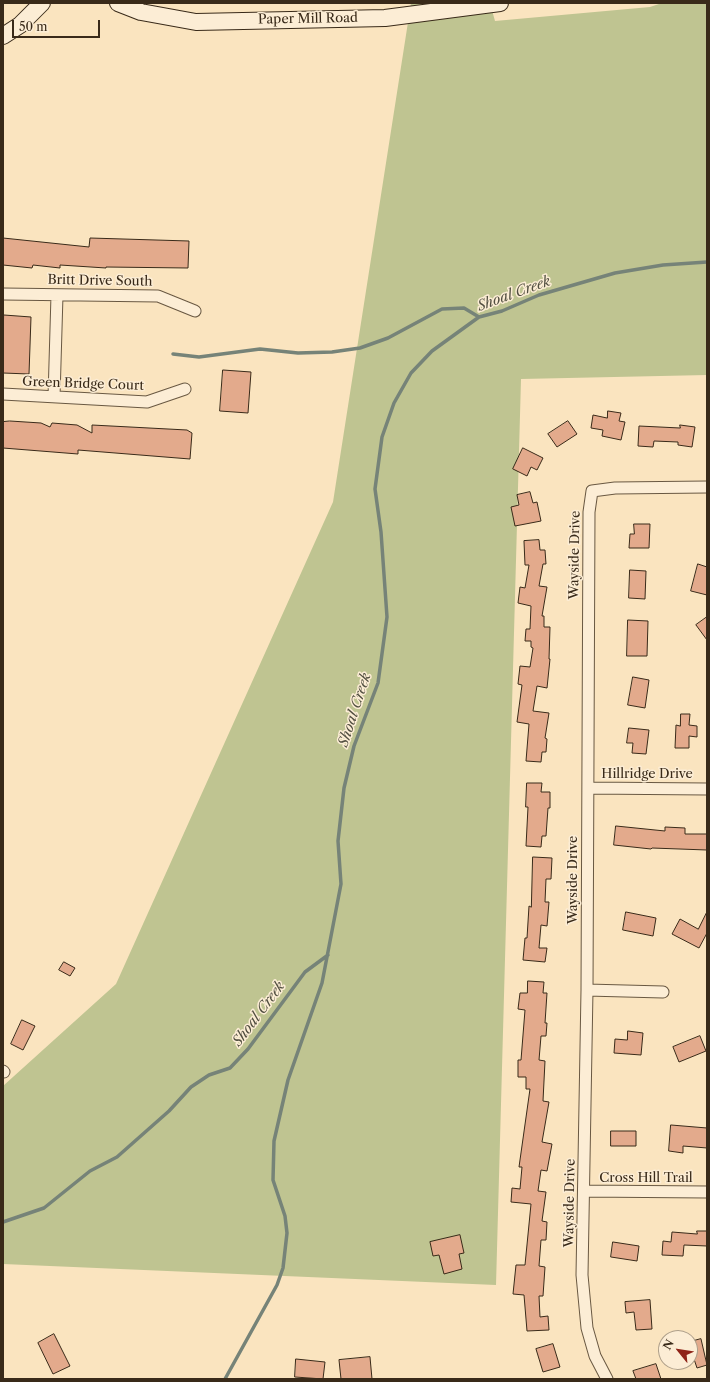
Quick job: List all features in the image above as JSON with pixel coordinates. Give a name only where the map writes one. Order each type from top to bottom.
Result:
[{"type":"street","points":[[20,25],[42,3]]},
{"type":"street","points":[[3,36],[54,3]]},
{"type":"street","name":"Paper Mill Road","points":[[118,3],[141,12],[196,22],[385,18],[500,3]]},
{"type":"street","name":"Britt Drive South","points":[[3,294],[158,296],[194,311]]},
{"type":"street","points":[[54,397],[57,294]]},
{"type":"street","name":"Green Bridge Court","points":[[3,394],[146,402],[185,389]]},
{"type":"street","name":"Wayside Drive","points":[[607,1379],[595,1356],[587,1328],[582,1275],[588,788],[589,512],[592,491],[615,488],[707,487]]},
{"type":"street","name":"Hillridge Drive","points":[[588,788],[707,789]]},
{"type":"street","points":[[586,990],[663,992]]},
{"type":"street","name":"Cross Hill Trail","points":[[584,1192],[707,1192]]},
{"type":"green space","points":[[411,3],[490,3],[495,21],[650,7],[662,3],[707,3],[707,375],[521,379],[496,1285],[3,1264],[3,1086],[116,984],[333,502]]},
{"type":"building","points":[[3,238],[89,247],[90,238],[189,241],[188,268],[106,268],[60,265],[60,268],[33,265],[32,268],[3,265]]},
{"type":"building","points":[[4,315],[31,317],[29,374],[3,373]]},
{"type":"building","points":[[223,370],[251,372],[248,413],[220,411]]},
{"type":"building","points":[[608,411],[621,413],[619,421],[625,422],[621,440],[602,436],[603,430],[591,428],[593,415],[607,418]]},
{"type":"building","points":[[568,421],[577,434],[557,447],[548,434]]},
{"type":"building","points":[[3,422],[41,423],[50,427],[52,423],[77,425],[92,433],[92,425],[187,430],[192,433],[190,459],[78,450],[78,454],[3,448]]},
{"type":"building","points":[[680,425],[695,427],[692,447],[678,445],[678,442],[654,441],[653,447],[638,446],[639,426],[680,428]]},
{"type":"building","points":[[523,448],[543,458],[537,470],[531,467],[527,476],[513,469]]},
{"type":"building","points":[[530,492],[533,503],[537,502],[541,521],[515,526],[511,507],[519,505],[517,495]]},
{"type":"building","points":[[634,524],[650,524],[649,548],[629,548],[630,534],[634,534]]},
{"type":"building","points":[[539,540],[540,550],[545,550],[546,564],[543,564],[539,586],[547,587],[542,616],[544,616],[544,627],[550,627],[550,659],[547,688],[537,686],[533,711],[549,713],[545,738],[547,739],[546,752],[542,752],[541,762],[526,761],[529,724],[517,722],[522,685],[518,684],[520,666],[530,667],[533,648],[531,647],[531,641],[525,641],[526,629],[530,629],[531,606],[518,603],[520,587],[525,588],[529,565],[525,565],[524,541]]},
{"type":"building","points":[[698,564],[707,567],[707,595],[691,591]]},
{"type":"building","points":[[630,570],[646,571],[645,599],[629,598]]},
{"type":"building","points":[[707,617],[707,640],[696,625]]},
{"type":"building","points":[[628,620],[648,621],[647,656],[627,656]]},
{"type":"building","points":[[633,677],[649,680],[645,708],[628,705]]},
{"type":"building","points":[[681,714],[690,714],[689,725],[697,726],[697,737],[689,736],[689,748],[675,748],[676,725],[680,726]]},
{"type":"building","points":[[629,728],[649,730],[646,754],[632,753],[633,743],[627,743]]},
{"type":"building","points":[[527,783],[542,783],[541,792],[550,792],[550,808],[548,808],[546,836],[542,836],[541,847],[526,846],[528,807],[526,807]]},
{"type":"building","points":[[616,826],[665,831],[665,827],[685,828],[685,834],[707,834],[707,850],[651,849],[614,845]]},
{"type":"building","points":[[533,857],[552,858],[551,879],[546,879],[545,902],[549,902],[547,926],[541,925],[539,948],[547,948],[545,962],[523,960],[525,938],[527,938],[529,906],[531,907]]},
{"type":"building","points":[[626,912],[656,918],[653,936],[623,930]]},
{"type":"building","points":[[707,912],[707,933],[699,948],[672,934],[680,919],[698,929]]},
{"type":"building","points":[[64,962],[75,968],[70,976],[59,970]]},
{"type":"building","points":[[528,981],[544,982],[543,993],[547,993],[545,1023],[547,1023],[546,1036],[541,1036],[539,1060],[545,1061],[543,1101],[549,1102],[542,1142],[552,1144],[547,1171],[541,1170],[538,1191],[546,1192],[542,1221],[547,1222],[546,1240],[541,1240],[539,1266],[545,1267],[543,1296],[539,1296],[540,1317],[548,1316],[549,1330],[527,1331],[524,1295],[513,1294],[516,1265],[525,1265],[531,1204],[511,1202],[512,1188],[520,1189],[522,1167],[519,1167],[530,1089],[526,1089],[526,1077],[518,1077],[518,1060],[521,1060],[525,1010],[518,1009],[520,993],[527,993]]},
{"type":"building","points":[[22,1020],[35,1026],[23,1050],[11,1044]]},
{"type":"building","points":[[628,1031],[643,1033],[641,1055],[614,1053],[615,1039],[627,1040]]},
{"type":"building","points":[[700,1036],[706,1051],[679,1062],[673,1047]]},
{"type":"building","points":[[671,1125],[707,1128],[707,1148],[683,1146],[683,1153],[669,1151]]},
{"type":"building","points":[[611,1131],[636,1131],[636,1146],[611,1146]]},
{"type":"building","points":[[697,1231],[707,1231],[707,1246],[684,1245],[683,1256],[662,1255],[663,1241],[671,1242],[672,1232],[697,1234]]},
{"type":"building","points":[[460,1235],[464,1253],[459,1254],[462,1269],[444,1274],[439,1255],[433,1256],[430,1242]]},
{"type":"building","points":[[613,1242],[639,1246],[637,1261],[611,1257]]},
{"type":"building","points":[[650,1300],[652,1329],[636,1330],[634,1312],[626,1313],[625,1302]]},
{"type":"building","points":[[54,1334],[70,1366],[53,1374],[38,1343]]},
{"type":"building","points":[[701,1339],[707,1365],[698,1368],[698,1340]]},
{"type":"building","points":[[553,1344],[560,1367],[543,1372],[536,1349]]},
{"type":"building","points":[[370,1357],[372,1379],[341,1379],[339,1360]]},
{"type":"building","points":[[296,1359],[325,1362],[323,1379],[295,1377]]},
{"type":"building","points":[[656,1364],[661,1379],[636,1379],[633,1371]]},
{"type":"waterway","name":"Shoal Creek","points":[[225,1379],[277,1285],[283,1268],[287,1233],[285,1216],[273,1180],[274,1141],[288,1080],[322,983],[341,884],[338,841],[344,788],[354,746],[378,683],[387,617],[381,532],[375,489],[382,437],[394,403],[411,373],[432,351],[479,317],[502,311],[539,295],[615,273],[663,265],[707,262]]},
{"type":"waterway","points":[[173,354],[199,357],[260,349],[298,353],[332,352],[360,348],[388,338],[442,309],[464,308],[479,317]]},
{"type":"waterway","name":"Shoal Creek","points":[[3,1222],[44,1208],[90,1171],[117,1157],[169,1111],[191,1087],[209,1075],[230,1068],[248,1049],[305,972],[328,955]]}]
